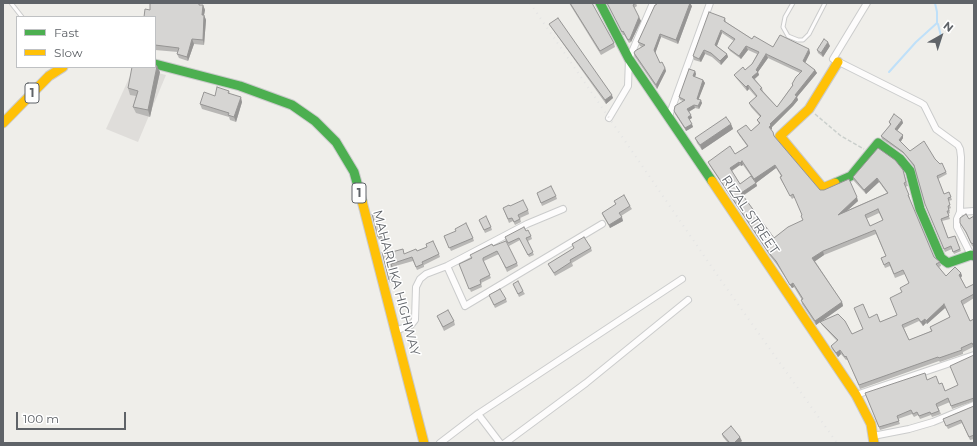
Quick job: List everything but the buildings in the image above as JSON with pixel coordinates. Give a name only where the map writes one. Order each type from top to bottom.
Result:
[{"type":"main road","name":"RIZAL STREET","points":[[600,3],[629,60],[669,116],[856,395],[871,424],[874,440]]},
{"type":"main road","points":[[838,62],[809,109],[780,136],[822,188],[851,176],[878,143],[900,159],[910,171],[920,210],[941,258],[948,263],[972,255]]},
{"type":"main road","name":"MAHARLIKA HIGHWAY","points":[[156,64],[240,86],[292,105],[315,121],[336,142],[354,172],[424,443]]},
{"type":"main road","name":"1","points":[[3,123],[49,76],[61,68]]},
{"type":"street","points":[[609,118],[628,86],[629,60],[653,3]]},
{"type":"street","points":[[669,116],[710,3]]},
{"type":"street","points":[[867,3],[833,59],[924,105],[936,129],[958,144],[961,157],[960,212],[957,219],[957,227],[972,255]]},
{"type":"street","points":[[395,331],[410,325],[415,320],[416,287],[420,279],[426,274],[447,266],[526,224],[563,208]]},
{"type":"street","points":[[960,212],[974,211]]},
{"type":"street","points":[[447,266],[465,306],[602,224]]},
{"type":"street","points":[[440,443],[478,414],[682,279]]},
{"type":"street","points":[[505,443],[586,383],[688,300]]},
{"type":"street","points":[[856,395],[974,356]]},
{"type":"street","points":[[874,440],[933,422],[974,405]]},
{"type":"street","points":[[478,414],[500,443]]},
{"type":"lane","points":[[11,3],[21,16]]},
{"type":"lane","points":[[793,3],[785,17],[783,27],[788,36],[802,40],[809,34],[825,3]]},
{"type":"path","points":[[809,109],[841,136],[871,153]]},
{"type":"shaded area","points":[[134,68],[166,75],[138,142],[106,129]]},
{"type":"waterway","points":[[889,72],[916,42],[937,23],[935,3]]},
{"type":"waterway","points":[[938,24],[941,36],[938,47]]},
{"type":"railway","points":[[530,3],[720,279],[837,443]]},
{"type":"traffic: fast","points":[[600,3],[629,59],[712,181]]},
{"type":"traffic: fast","points":[[156,64],[240,86],[292,105],[315,121],[336,142],[354,172],[362,201]]},
{"type":"traffic: fast","points":[[835,183],[851,176],[878,143],[900,159],[910,171],[920,209],[941,258],[948,263],[971,255],[974,256]]},
{"type":"traffic: slow","points":[[835,183],[823,188],[780,136],[809,109],[838,62]]},
{"type":"traffic: slow","points":[[3,123],[49,76],[61,68]]},
{"type":"traffic: slow","points":[[712,181],[856,395],[871,424],[874,443]]},
{"type":"traffic: slow","points":[[362,201],[424,443]]}]
